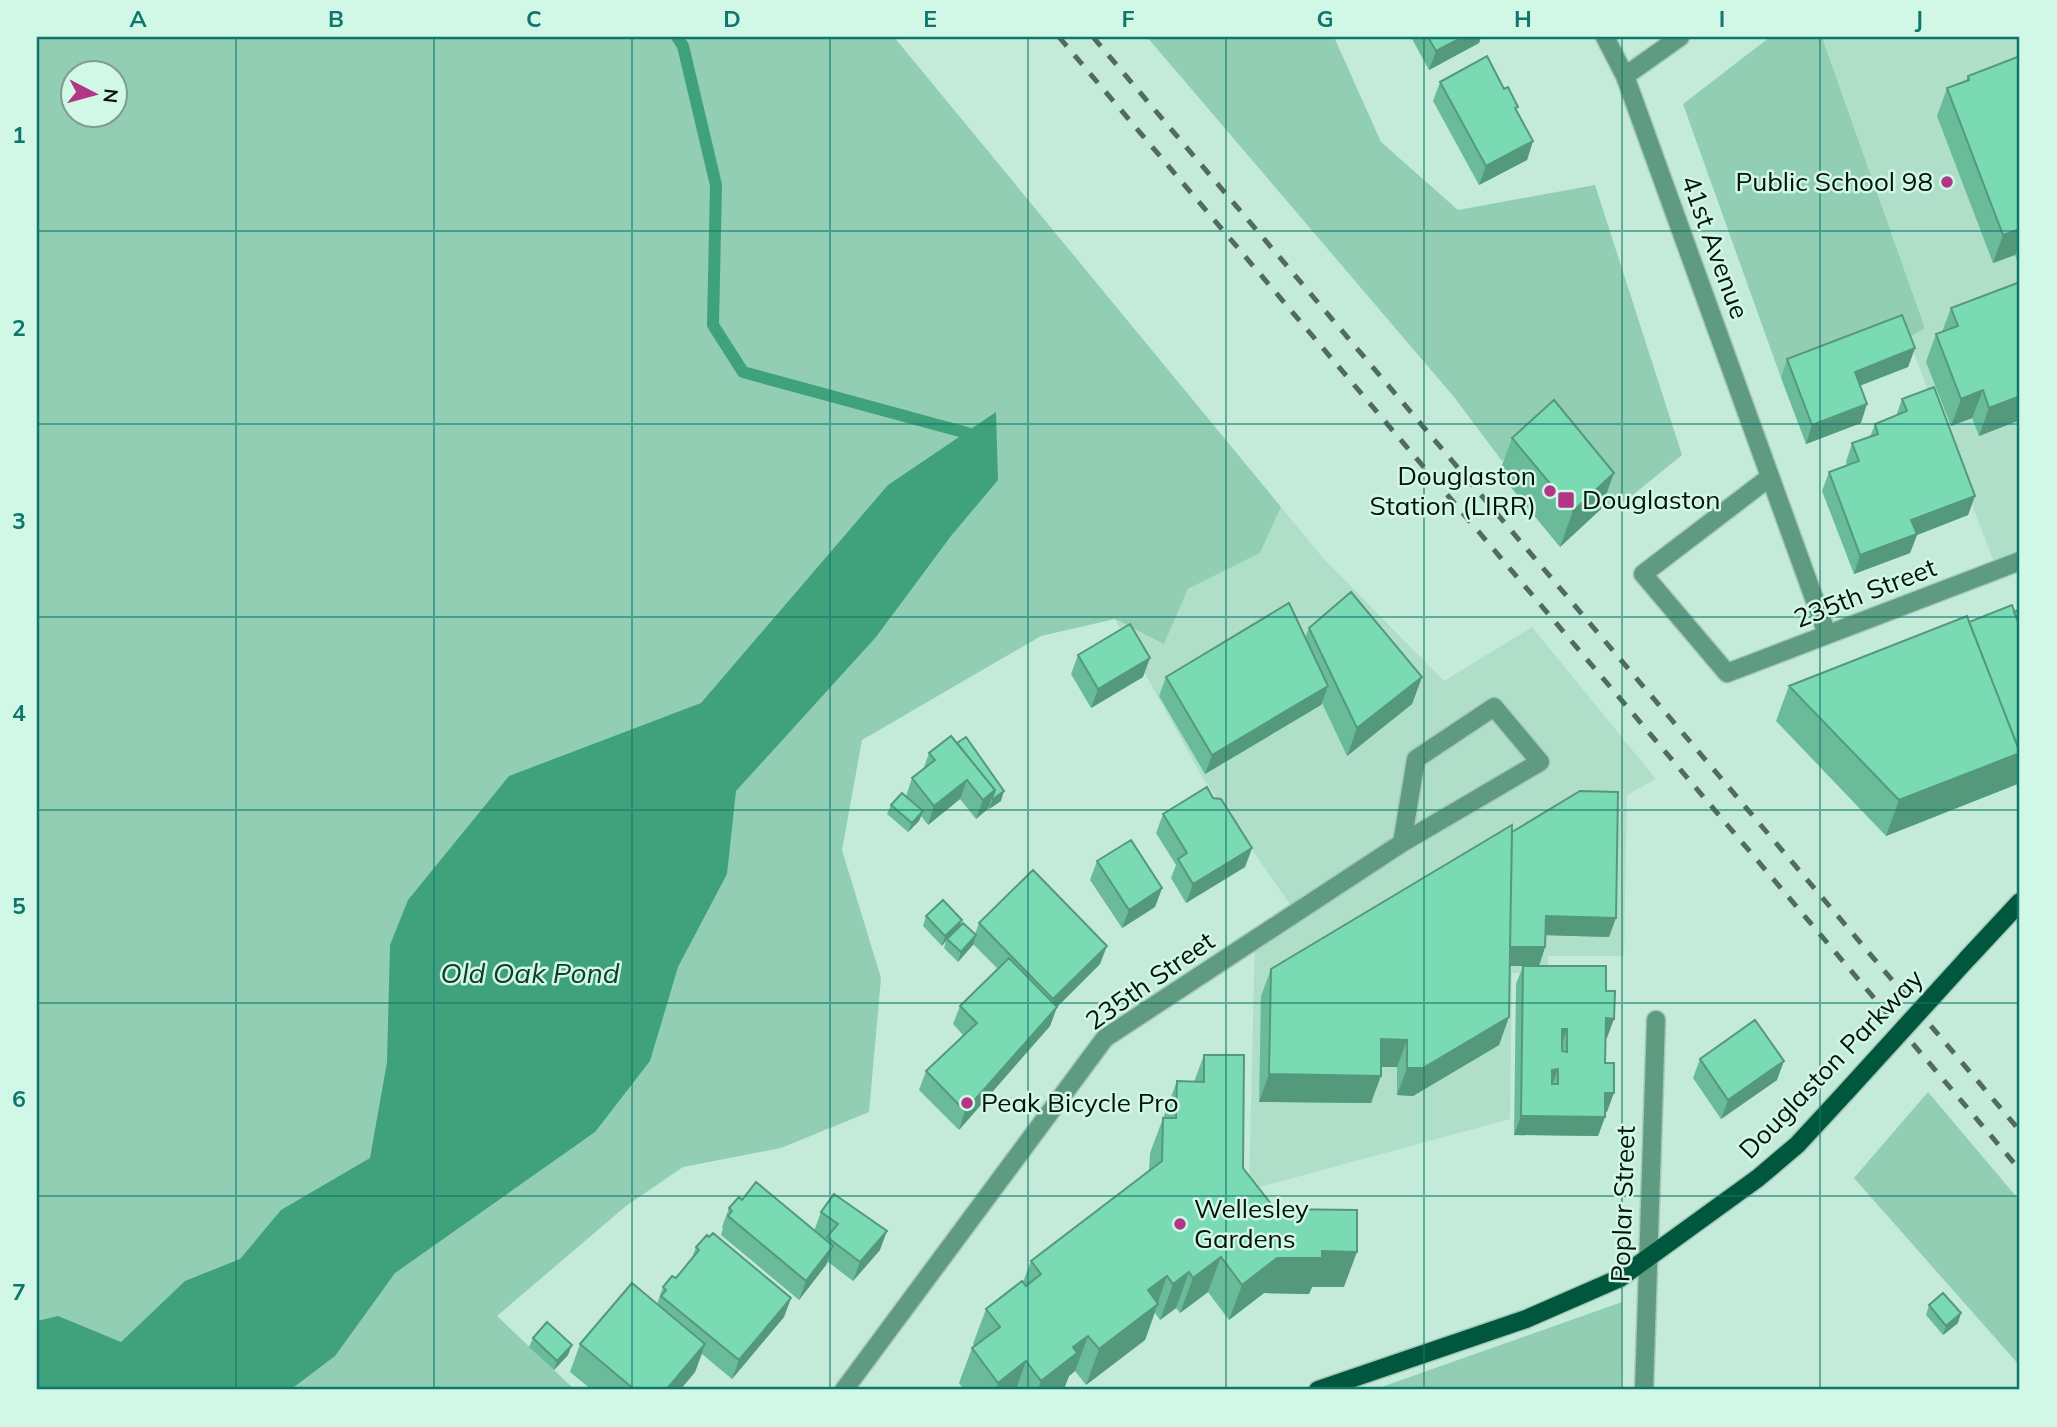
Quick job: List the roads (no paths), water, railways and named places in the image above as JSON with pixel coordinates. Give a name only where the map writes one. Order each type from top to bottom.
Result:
[{"type":"main road","name":"Douglaston Parkway","points":[[1318,1390],[1526,1320],[1620,1278],[1692,1229],[1797,1145],[2020,902]]},
{"type":"street","name":"41st Avenue","points":[[1605,37],[1625,76],[1828,634]]},
{"type":"street","points":[[1625,76],[1681,37]]},
{"type":"street","name":"235th Street","points":[[1770,477],[1643,574],[1727,673],[2020,561]]},
{"type":"street","name":"235th Street","points":[[855,1382],[1105,1038],[1402,843],[1540,762],[1494,707],[1416,759],[1402,843]]},
{"type":"street","name":"Poplar Street","points":[[1644,1390],[1646,1258],[1656,1020]]},
{"type":"street","points":[[844,1390],[855,1382]]},
{"type":"water","name":"Old Oak Pond","points":[[996,412],[998,480],[951,536],[876,637],[736,791],[727,874],[678,967],[650,1061],[595,1132],[395,1273],[335,1356],[290,1390],[37,1390],[37,1321],[58,1316],[121,1342],[185,1281],[240,1259],[281,1210],[370,1158],[387,1062],[390,945],[408,900],[509,776],[701,703],[888,485]]},
{"type":"waterway","points":[[677,37],[683,46],[716,185],[713,325],[743,372],[967,433],[966,446]]},
{"type":"railway","points":[[1059,37],[2020,1170]]},
{"type":"railway","points":[[1093,37],[2020,1131]]},
{"type":"place","name":"Public School 98","points":[[1947,182]]},
{"type":"place","name":"Douglaston Station (LIRR)","points":[[1550,491]]},
{"type":"place","name":"Douglaston","points":[[1566,500]]},
{"type":"place","name":"Peak Bicycle Pro","points":[[967,1103]]},
{"type":"place","name":"Wellesley Gardens","points":[[1180,1224]]}]
